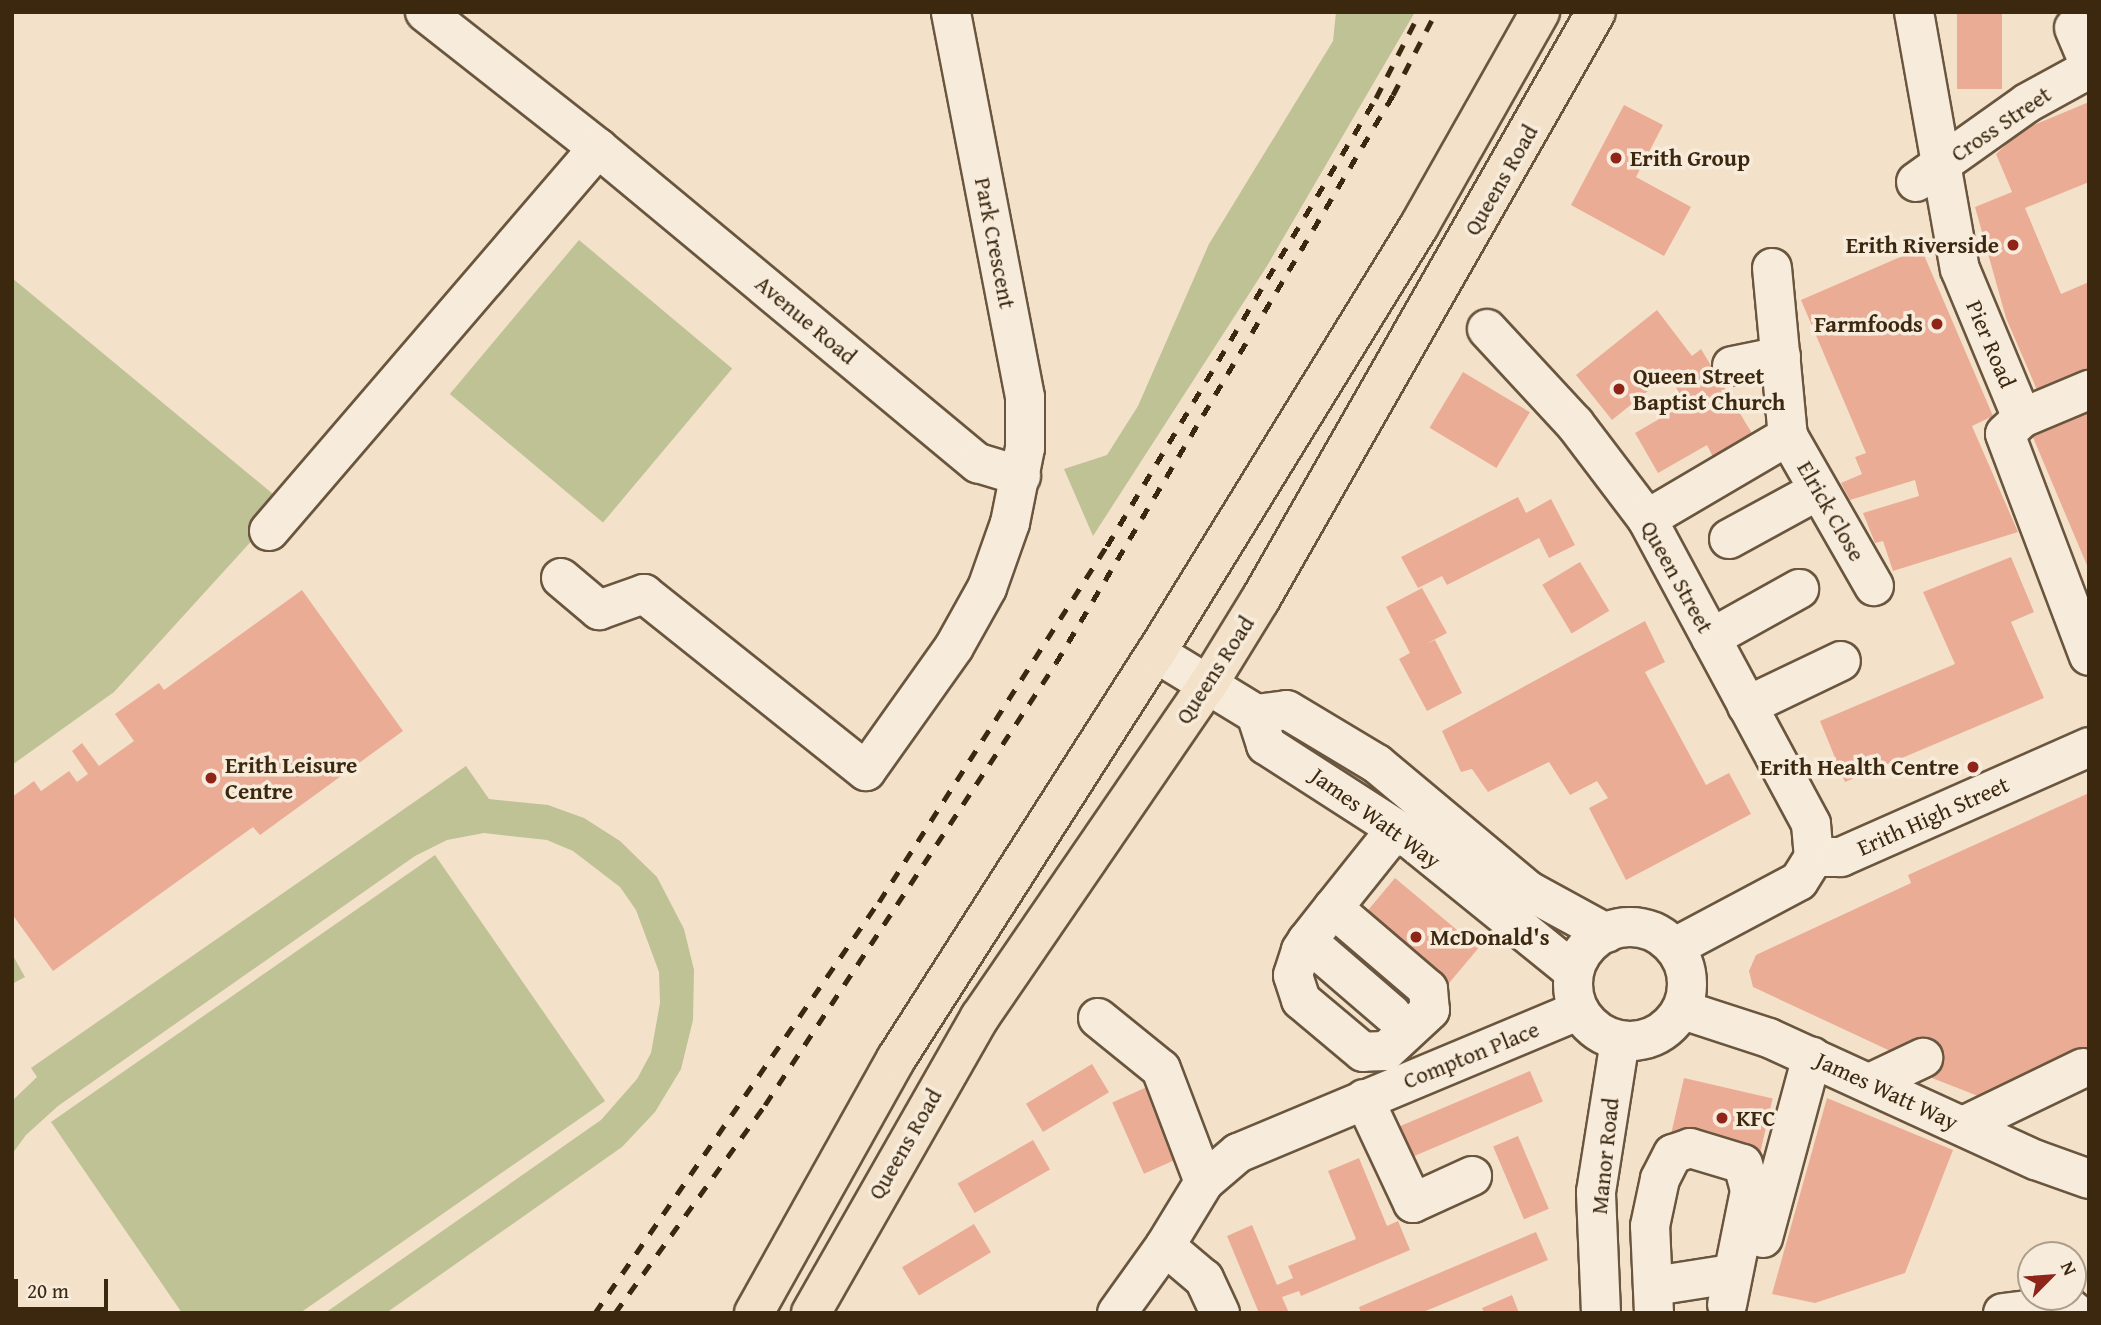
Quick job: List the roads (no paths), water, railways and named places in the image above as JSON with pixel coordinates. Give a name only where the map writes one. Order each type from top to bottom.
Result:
[{"type":"main road","points":[[754,1313],[896,1059],[1156,653],[1419,226],[1540,12]]},
{"type":"main road","name":"Queens Road","points":[[811,1313],[979,1017],[1207,686],[1596,12]]},
{"type":"street","name":"Avenue Road","points":[[425,12],[598,148],[978,463],[1021,476]]},
{"type":"street","name":"Park Crescent","points":[[561,578],[598,610],[644,594],[866,771],[954,648],[987,588],[1021,476],[1025,397],[951,12]]},
{"type":"street","name":"Pier Road","points":[[1914,12],[1928,173],[1959,269],[2022,418],[2005,434],[2089,656]]},
{"type":"street","points":[[2074,28],[2089,63]]},
{"type":"street","name":"Cross Street","points":[[1928,173],[2027,103],[2089,69]]},
{"type":"street","points":[[269,531],[598,148]]},
{"type":"street","name":"Elrick Close","points":[[1772,268],[1788,436],[1817,491],[1874,586]]},
{"type":"street","name":"Queen Street","points":[[1487,329],[1574,424],[1647,519],[1811,824],[1814,857]]},
{"type":"street","points":[[1732,366],[1780,356]]},
{"type":"street","points":[[2022,418],[2089,390]]},
{"type":"street","name":"Elrick Close","points":[[1647,519],[1788,436]]},
{"type":"street","points":[[1729,539],[1817,491]]},
{"type":"street","points":[[1711,638],[1799,589]]},
{"type":"street","points":[[1156,653],[1256,714]]},
{"type":"street","points":[[1747,706],[1840,661]]},
{"type":"street","name":"James Watt Way","points":[[1573,971],[1396,829],[1266,745],[1256,714],[1287,710],[1377,764],[1529,891],[1606,933]]},
{"type":"street","name":"Erith High Street","points":[[1814,857],[1841,857],[2089,747]]},
{"type":"street","points":[[1333,908],[1428,989],[1430,1010],[1386,1051],[1363,1052],[1301,1000],[1293,975],[1307,942],[1333,908],[1396,829]]},
{"type":"street","points":[[1675,947],[1799,881],[1814,857]]},
{"type":"street","points":[[1621,926],[1638,927],[1657,933],[1675,947],[1685,965],[1689,991],[1683,1010],[1661,1031],[1634,1042],[1619,1041],[1590,1028],[1578,1011],[1573,971],[1580,953],[1606,933],[1621,926]]},
{"type":"street","points":[[1307,942],[1392,1014]]},
{"type":"street","name":"James Watt Way","points":[[1683,1010],[1717,1018],[1812,1057],[1963,1126],[2089,1179]]},
{"type":"street","name":"Compton Place","points":[[1117,1313],[1166,1246],[1204,1182],[1238,1153],[1578,1011]]},
{"type":"street","points":[[1098,1018],[1161,1069],[1204,1182]]},
{"type":"street","name":"Manor Road","points":[[1619,1041],[1596,1192],[1629,1307]]},
{"type":"street","points":[[1720,1297],[1750,1191],[1743,1164],[1690,1148],[1673,1154],[1660,1179],[1629,1307],[1720,1297],[1746,1298],[1812,1057]]},
{"type":"street","points":[[1870,1083],[1923,1058]]},
{"type":"street","points":[[1963,1126],[2082,1068]]},
{"type":"street","points":[[1364,1099],[1413,1203],[1472,1176]]},
{"type":"street","points":[[1166,1246],[1204,1279],[1220,1313]]},
{"type":"street","points":[[2003,1313],[2066,1306],[2076,1313]]},
{"type":"railway","points":[[595,1313],[879,902],[1107,546],[1376,98],[1420,12]]},
{"type":"railway","points":[[615,1313],[765,1105],[1056,663],[1393,95],[1436,12]]},
{"type":"place","name":"Erith Group","points":[[1616,158]]},
{"type":"place","name":"Erith Riverside","points":[[2013,245]]},
{"type":"place","name":"Farmfoods","points":[[1937,324]]},
{"type":"place","name":"Queen Street Baptist Church","points":[[1619,389]]},
{"type":"place","name":"Erith Health Centre","points":[[1973,767]]},
{"type":"place","name":"Erith Leisure Centre","points":[[211,778]]},
{"type":"place","name":"McDonald's","points":[[1416,937]]},
{"type":"place","name":"KFC","points":[[1722,1118]]}]
